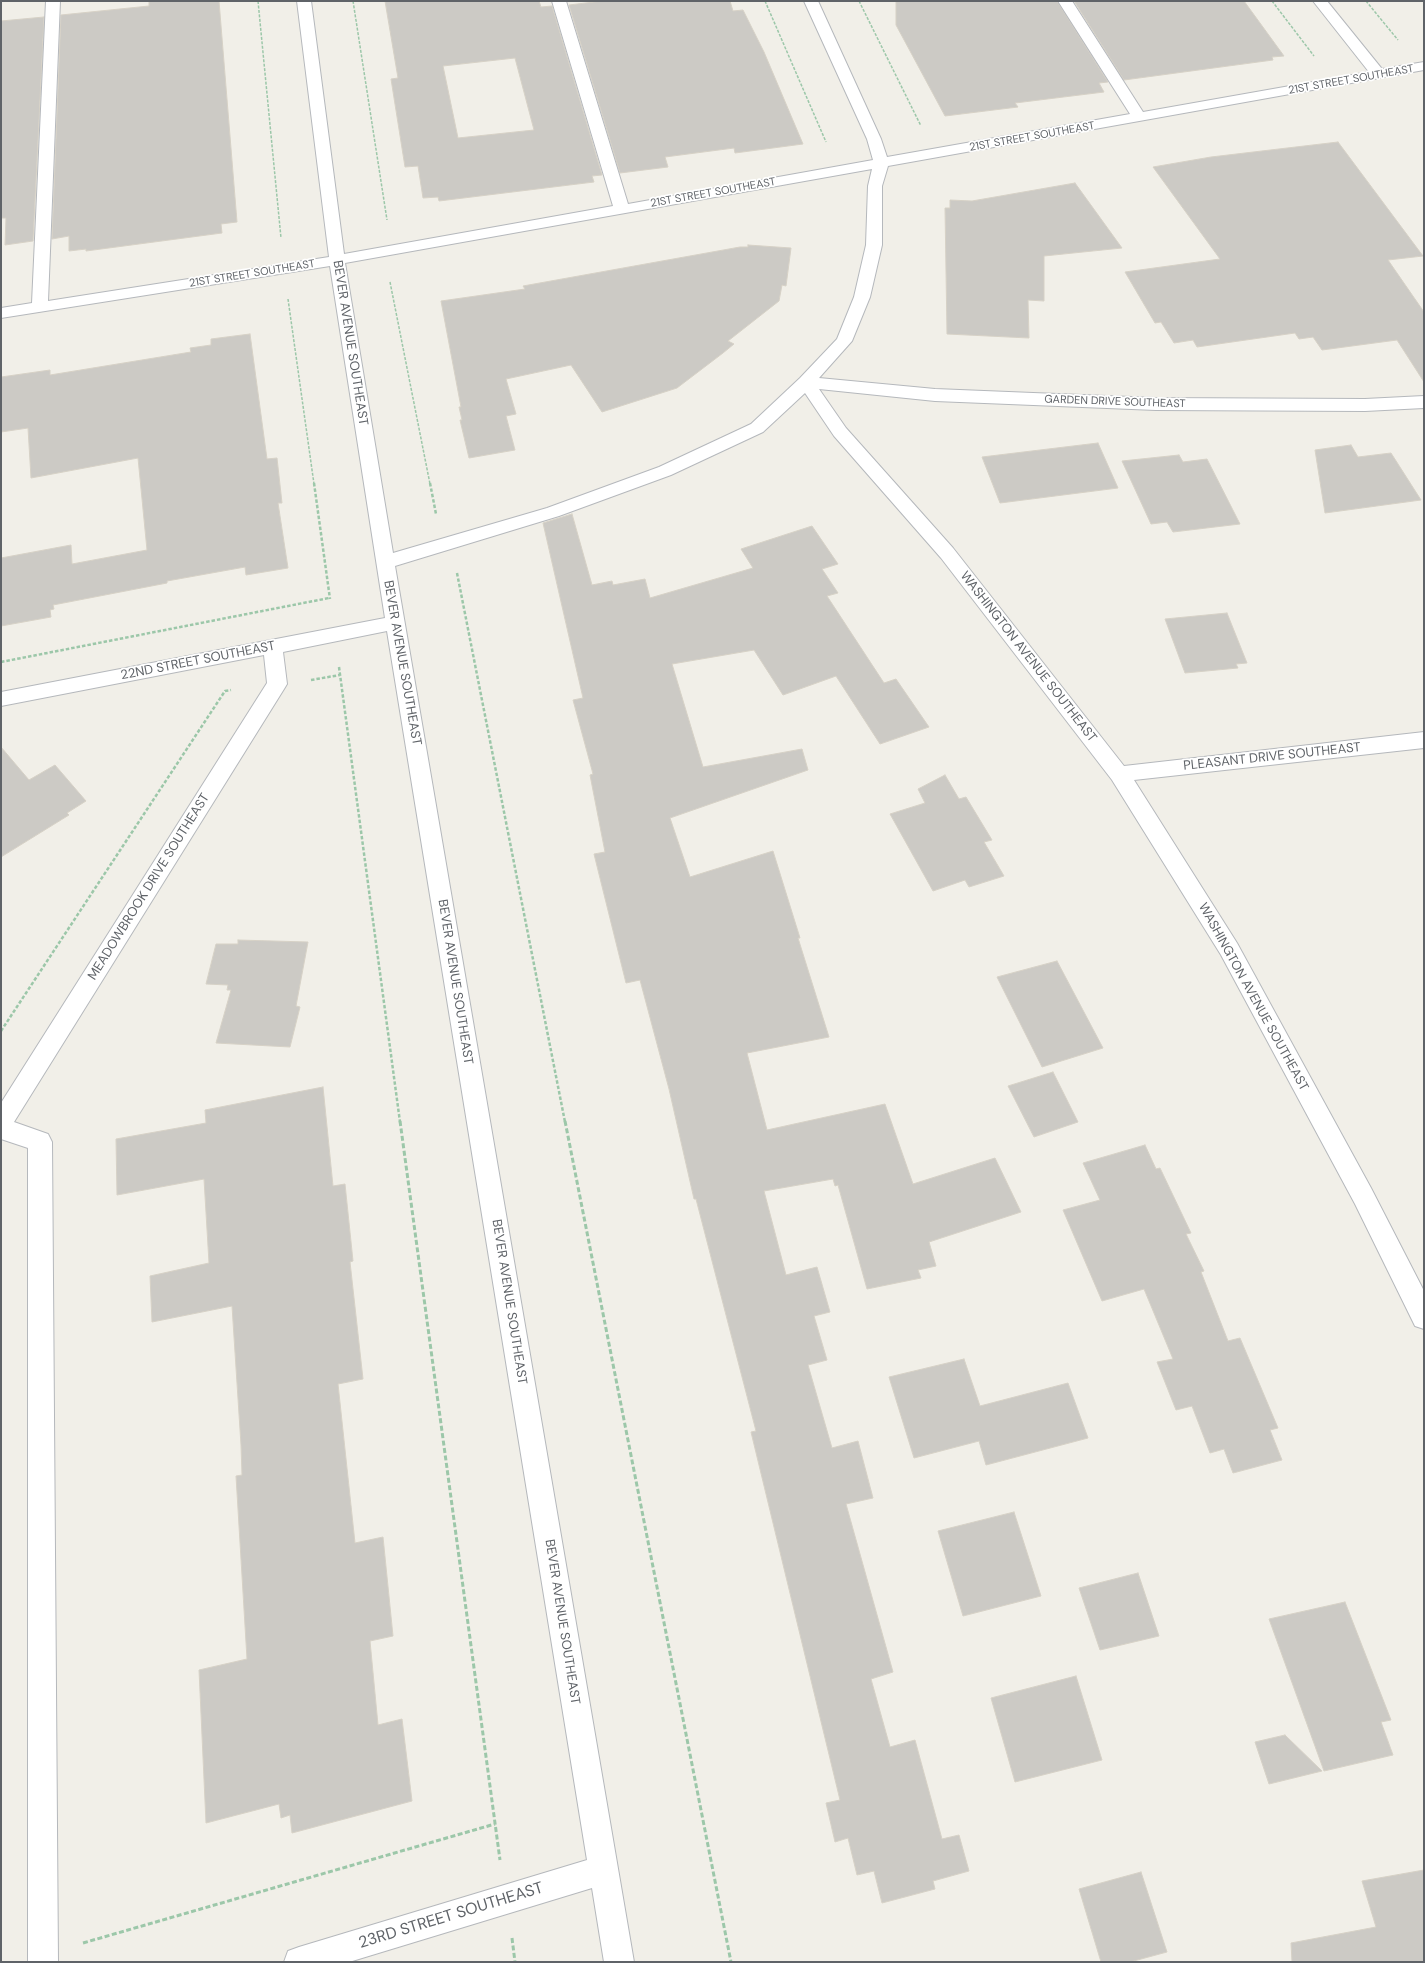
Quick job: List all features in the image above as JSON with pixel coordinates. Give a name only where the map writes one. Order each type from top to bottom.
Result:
[{"type":"street","points":[[40,307],[53,1]]},
{"type":"street","name":"BEVER AVENUE SOUTHEAST","points":[[304,1],[337,260],[385,562],[619,1962]]},
{"type":"street","points":[[559,1],[622,210]]},
{"type":"street","points":[[385,562],[554,512],[665,471],[757,428],[806,382],[844,341],[862,297],[874,245],[875,186],[881,163],[874,138],[811,1]]},
{"type":"street","points":[[1065,1],[1140,118]]},
{"type":"street","points":[[1320,1],[1378,74]]},
{"type":"street","name":"21ST STREET SOUTHEAST","points":[[1,313],[337,260],[1140,118],[1424,66]]},
{"type":"street","name":"GARDEN DRIVE SOUTHEAST","points":[[806,382],[935,395],[1156,404],[1365,405],[1424,402]]},
{"type":"street","name":"WASHINGTON AVENUE SOUTHEAST","points":[[806,382],[840,432],[947,553],[1119,774],[1229,949],[1363,1196],[1424,1316]]},
{"type":"street","name":"22ND STREET SOUTHEAST","points":[[1,700],[395,623]]},
{"type":"street","name":"MEADOWBROOK DRIVE SOUTHEAST","points":[[1,1123],[278,684],[273,646]]},
{"type":"street","name":"PLEASANT DRIVE SOUTHEAST","points":[[1119,774],[1424,740]]},
{"type":"street","points":[[1,1128],[40,1142],[42,1959]]},
{"type":"street","name":"23RD STREET SOUTHEAST","points":[[299,1962],[603,1870]]},
{"type":"path","points":[[258,1],[282,241]]},
{"type":"path","points":[[352,1],[388,224]]},
{"type":"path","points":[[765,1],[828,147]]},
{"type":"path","points":[[859,1],[923,130]]},
{"type":"path","points":[[1272,1],[1317,60]]},
{"type":"path","points":[[1366,1],[1402,45]]},
{"type":"path","points":[[390,281],[437,522]]},
{"type":"path","points":[[288,297],[330,603]]},
{"type":"path","points":[[456,569],[731,1962]]},
{"type":"path","points":[[1,662],[329,598]]},
{"type":"path","points":[[338,660],[501,1866]]},
{"type":"path","points":[[303,682],[340,675]]},
{"type":"path","points":[[1,1031],[225,691],[233,690]]},
{"type":"path","points":[[42,1959],[495,1824]]},
{"type":"path","points":[[511,1930],[515,1962]]},
{"type":"building","points":[[149,1],[219,1],[237,222],[221,224],[222,233],[86,251],[86,249],[69,251],[69,236],[52,239],[61,15],[149,6]]},
{"type":"building","points":[[385,1],[539,1],[541,7],[552,6],[602,175],[592,176],[594,182],[439,201],[438,197],[423,198],[418,166],[405,167],[391,79],[398,78]],"holes":[[[515,58],[534,130],[458,138],[443,66]]]},
{"type":"building","points":[[602,1],[730,1],[733,11],[743,10],[764,52],[803,144],[735,153],[734,148],[665,157],[668,167],[620,173],[569,5]]},
{"type":"building","points":[[896,1],[1057,1],[1108,82],[1099,83],[1104,92],[1015,103],[1018,107],[945,116],[896,25]]},
{"type":"building","points":[[1074,1],[1244,1],[1284,56],[1272,57],[1273,60],[1124,80]]},
{"type":"building","points":[[44,17],[33,241],[5,245],[6,218],[1,218],[1,21]]},
{"type":"building","points":[[1338,142],[1423,256],[1388,260],[1424,312],[1424,382],[1397,340],[1322,350],[1313,337],[1299,339],[1295,333],[1197,347],[1193,340],[1174,343],[1161,322],[1155,323],[1125,272],[1220,259],[1153,167],[1211,157]]},
{"type":"building","points":[[1075,183],[1122,248],[1044,256],[1044,301],[1028,300],[1029,338],[947,334],[945,208],[950,208],[950,200],[972,201]]},
{"type":"building","points":[[748,245],[791,248],[786,286],[782,285],[779,301],[728,341],[734,344],[723,353],[677,388],[602,412],[571,365],[506,379],[516,414],[506,416],[515,450],[469,458],[460,420],[462,420],[459,407],[461,407],[441,301],[525,289],[523,286],[740,247],[748,247]]},
{"type":"building","points":[[250,334],[267,459],[277,458],[282,503],[278,503],[288,568],[246,575],[245,567],[167,581],[167,583],[53,605],[54,609],[50,610],[51,617],[1,626],[1,558],[71,545],[72,564],[147,550],[138,458],[31,478],[28,428],[1,432],[1,377],[50,370],[50,375],[191,352],[190,348],[211,345],[211,339]]},
{"type":"building","points":[[1098,443],[1118,488],[1000,503],[982,457]]},
{"type":"building","points":[[1351,445],[1358,457],[1391,453],[1421,500],[1325,513],[1315,450]]},
{"type":"building","points":[[1179,455],[1183,462],[1207,459],[1240,524],[1173,532],[1167,522],[1151,524],[1122,461]]},
{"type":"building","points":[[572,514],[592,585],[612,581],[613,585],[645,579],[650,598],[753,568],[741,549],[812,526],[838,564],[822,569],[838,593],[827,596],[884,683],[896,679],[929,727],[880,744],[836,676],[783,695],[754,650],[672,664],[703,767],[802,749],[808,770],[670,818],[690,877],[773,851],[829,1037],[747,1053],[767,1130],[885,1104],[913,1184],[995,1158],[1021,1212],[929,1242],[936,1266],[918,1270],[921,1278],[867,1289],[838,1185],[835,1186],[833,1179],[764,1191],[786,1275],[817,1267],[830,1312],[814,1316],[827,1360],[808,1365],[832,1448],[858,1441],[873,1498],[846,1504],[893,1672],[871,1679],[890,1747],[915,1740],[942,1839],[959,1835],[969,1871],[933,1881],[935,1889],[882,1903],[874,1871],[857,1875],[848,1838],[835,1842],[826,1803],[840,1800],[751,1432],[756,1431],[696,1199],[694,1199],[669,1089],[640,980],[626,983],[594,854],[605,852],[590,775],[593,774],[573,700],[583,698],[543,523]]},
{"type":"building","points":[[1227,613],[1247,663],[1236,664],[1238,668],[1185,673],[1165,619]]},
{"type":"building","points":[[1,747],[29,780],[55,765],[86,801],[67,813],[69,815],[1,857]]},
{"type":"building","points":[[945,775],[959,799],[966,797],[992,840],[984,842],[1004,876],[969,887],[965,880],[933,891],[890,814],[925,803],[918,789]]},
{"type":"building","points":[[238,940],[308,942],[296,1006],[300,1007],[290,1047],[216,1043],[231,990],[227,990],[228,985],[206,984],[216,944],[238,944]]},
{"type":"building","points":[[1057,961],[1103,1048],[1042,1067],[997,977]]},
{"type":"building","points":[[1053,1072],[1078,1122],[1034,1137],[1008,1086]]},
{"type":"building","points":[[323,1087],[333,1186],[345,1184],[353,1261],[350,1262],[363,1379],[338,1384],[355,1543],[383,1537],[393,1636],[370,1641],[378,1725],[402,1719],[412,1801],[292,1833],[290,1815],[281,1818],[279,1804],[206,1823],[199,1670],[247,1659],[236,1476],[242,1475],[232,1306],[152,1322],[150,1276],[209,1263],[204,1179],[117,1195],[116,1139],[206,1123],[205,1110]]},
{"type":"building","points":[[1145,1145],[1156,1169],[1160,1168],[1191,1233],[1186,1234],[1204,1271],[1201,1272],[1228,1341],[1240,1338],[1278,1428],[1270,1430],[1282,1460],[1233,1473],[1224,1449],[1210,1453],[1192,1406],[1176,1410],[1157,1362],[1173,1359],[1144,1289],[1102,1301],[1063,1210],[1100,1200],[1083,1163]]},
{"type":"building","points":[[964,1359],[980,1406],[1068,1383],[1088,1438],[986,1465],[979,1441],[914,1458],[889,1377]]},
{"type":"building","points":[[1014,1512],[1041,1596],[963,1616],[938,1531]]},
{"type":"building","points":[[1138,1573],[1159,1636],[1100,1650],[1079,1588]]},
{"type":"building","points":[[1345,1602],[1391,1720],[1381,1722],[1393,1755],[1324,1771],[1269,1619]]},
{"type":"building","points":[[1076,1676],[1102,1760],[1015,1782],[991,1698]]},
{"type":"building","points":[[1285,1735],[1322,1771],[1269,1784],[1255,1742]]},
{"type":"building","points":[[1424,1870],[1424,1962],[1292,1962],[1291,1943],[1376,1927],[1362,1881]]},
{"type":"building","points":[[1141,1872],[1167,1952],[1130,1962],[1101,1962],[1079,1889]]}]
